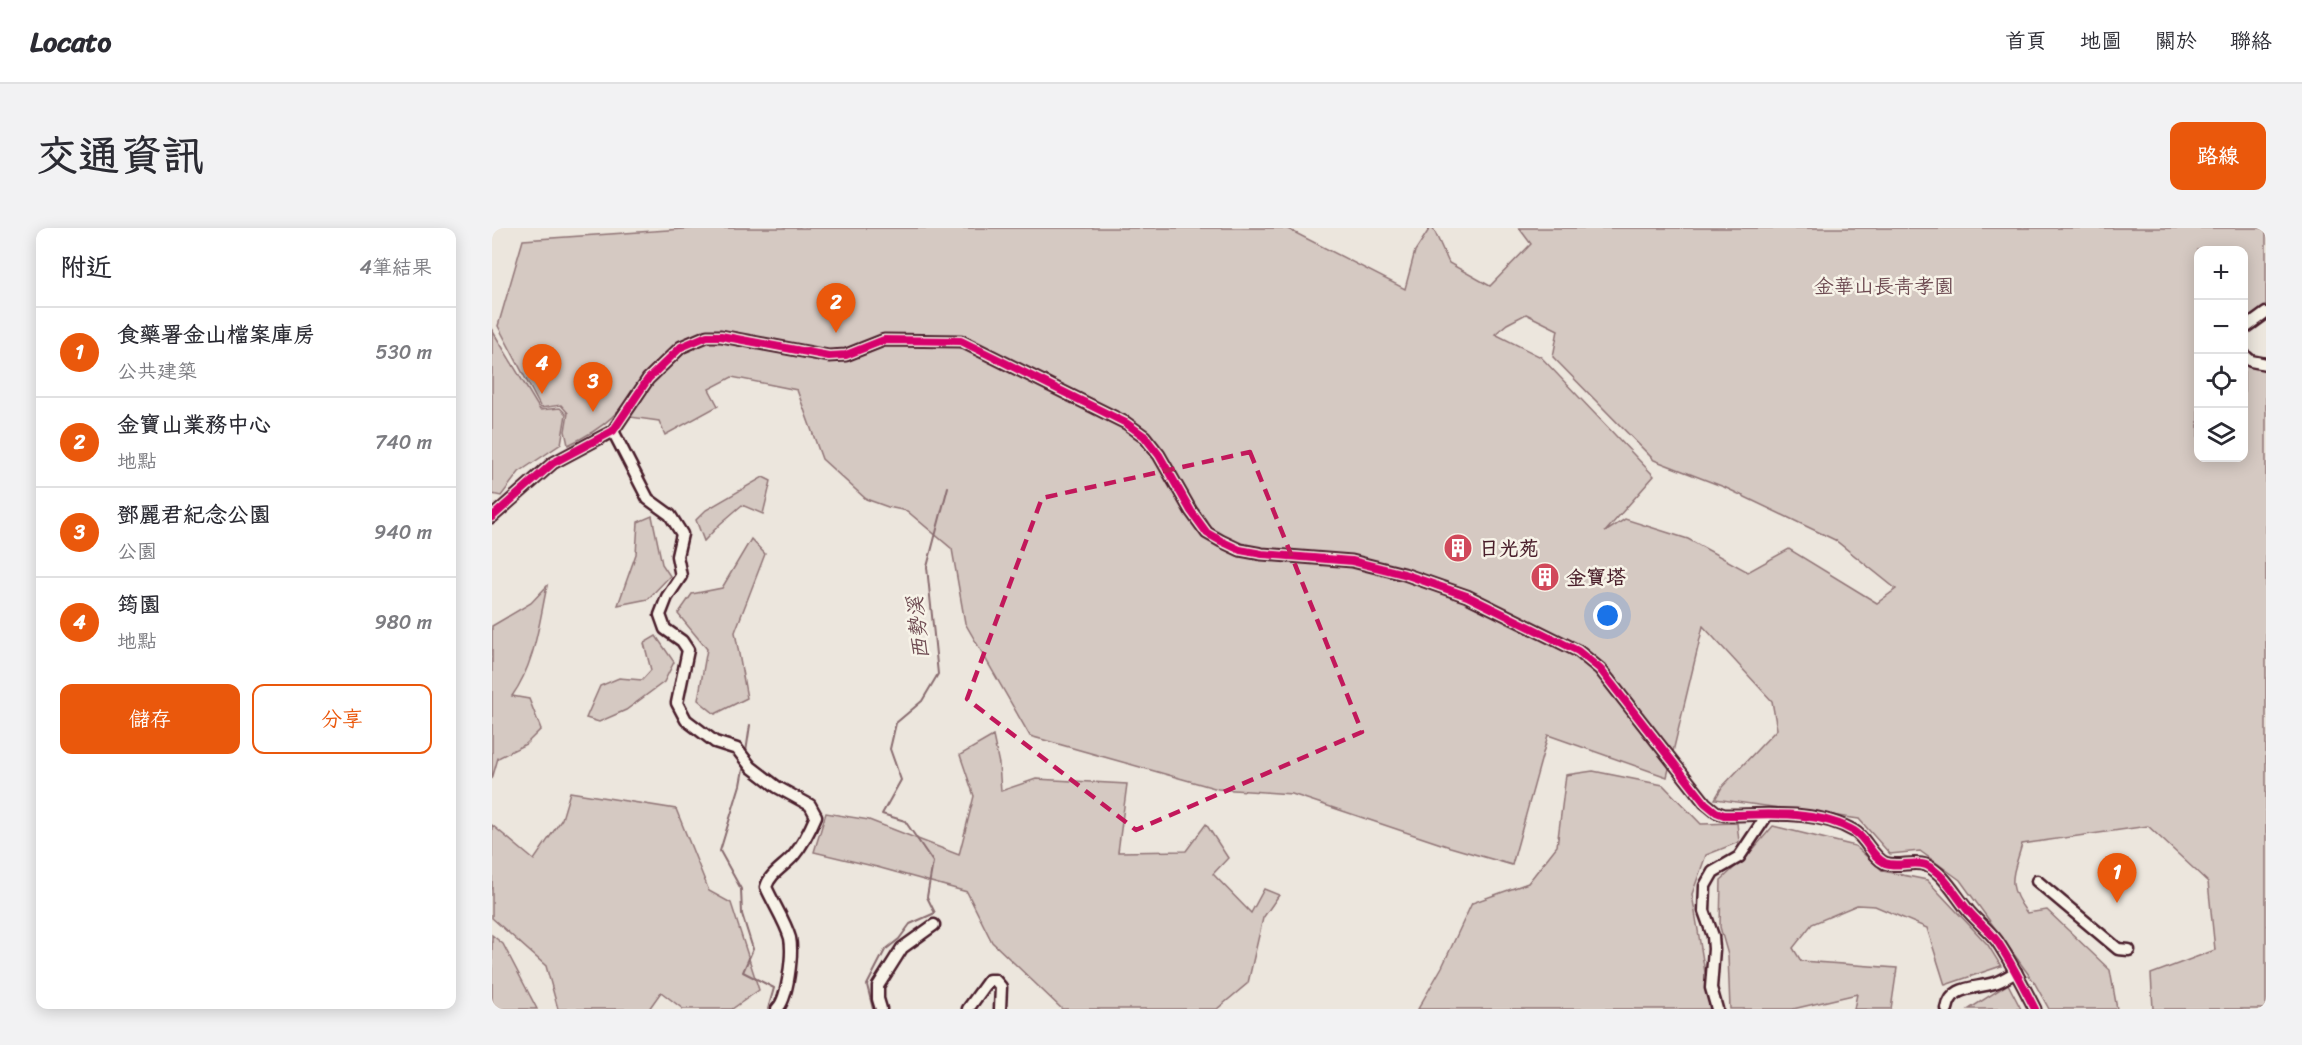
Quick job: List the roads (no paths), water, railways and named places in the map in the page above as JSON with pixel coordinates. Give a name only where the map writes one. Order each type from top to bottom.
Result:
[{"type":"street","points":[[2248,326],[2266,313]]},
{"type":"street","points":[[492,517],[553,463],[613,431],[648,379],[681,347],[707,336],[721,336],[829,356],[846,355],[884,340],[951,339],[961,341],[1126,423],[1144,436],[1159,455],[1197,520],[1207,533],[1221,541],[1240,550],[1262,554],[1352,561],[1404,574],[1467,596],[1578,651],[1600,669],[1705,803],[1716,812],[1724,815],[1814,817],[1841,824],[1857,832],[1887,864],[1918,863],[1928,866],[1940,874],[1969,912],[1995,939],[2016,972],[2035,1009]]},
{"type":"street","points":[[2248,358],[2266,364]]},
{"type":"street","points":[[613,431],[648,499],[670,515],[682,534],[678,556],[681,576],[667,597],[660,615],[665,629],[682,641],[688,650],[677,703],[686,720],[715,742],[737,749],[752,767],[777,787],[810,805],[816,816],[805,842],[792,858],[768,879],[766,887],[790,939],[789,980],[782,1005],[777,1009]]},
{"type":"street","points":[[1716,1009],[1711,988],[1713,936],[1704,911],[1705,886],[1713,872],[1739,857],[1767,815]]},
{"type":"street","points":[[2037,880],[2118,949],[2129,950]]},
{"type":"street","points":[[881,1009],[878,986],[902,948],[934,925]]},
{"type":"street","points":[[1947,1009],[1948,1000],[1956,991],[1996,983],[2016,972]]},
{"type":"street","points":[[968,1009],[989,980],[995,980],[1001,987],[1000,1009]]},
{"type":"waterway","name":"西勢溪","points":[[873,1009],[867,985],[885,950],[899,939],[910,924],[935,913],[927,897],[933,862],[905,821],[882,814],[901,780],[890,749],[896,723],[922,701],[938,674],[927,567],[948,487]]},
{"type":"waterway","points":[[746,752],[750,725]]},
{"type":"waterway","points":[[744,764],[720,851],[741,889],[742,914],[753,949],[743,972],[774,988],[768,1009]]},
{"type":"place","name":"金寶山業務中心","points":[[836,333]]},
{"type":"place","name":"筠園","points":[[542,394]]},
{"type":"place","name":"鄧麗君紀念公園","points":[[593,412]]},
{"type":"place","name":"日光苑","points":[[1458,548]]},
{"type":"place","name":"金寶塔","points":[[1545,577]]},
{"type":"place","name":"食藥署金山檔案庫房","points":[[2117,903]]},
{"type":"park label","name":"金華山長青孝園","points":[[1884,286]]}]
